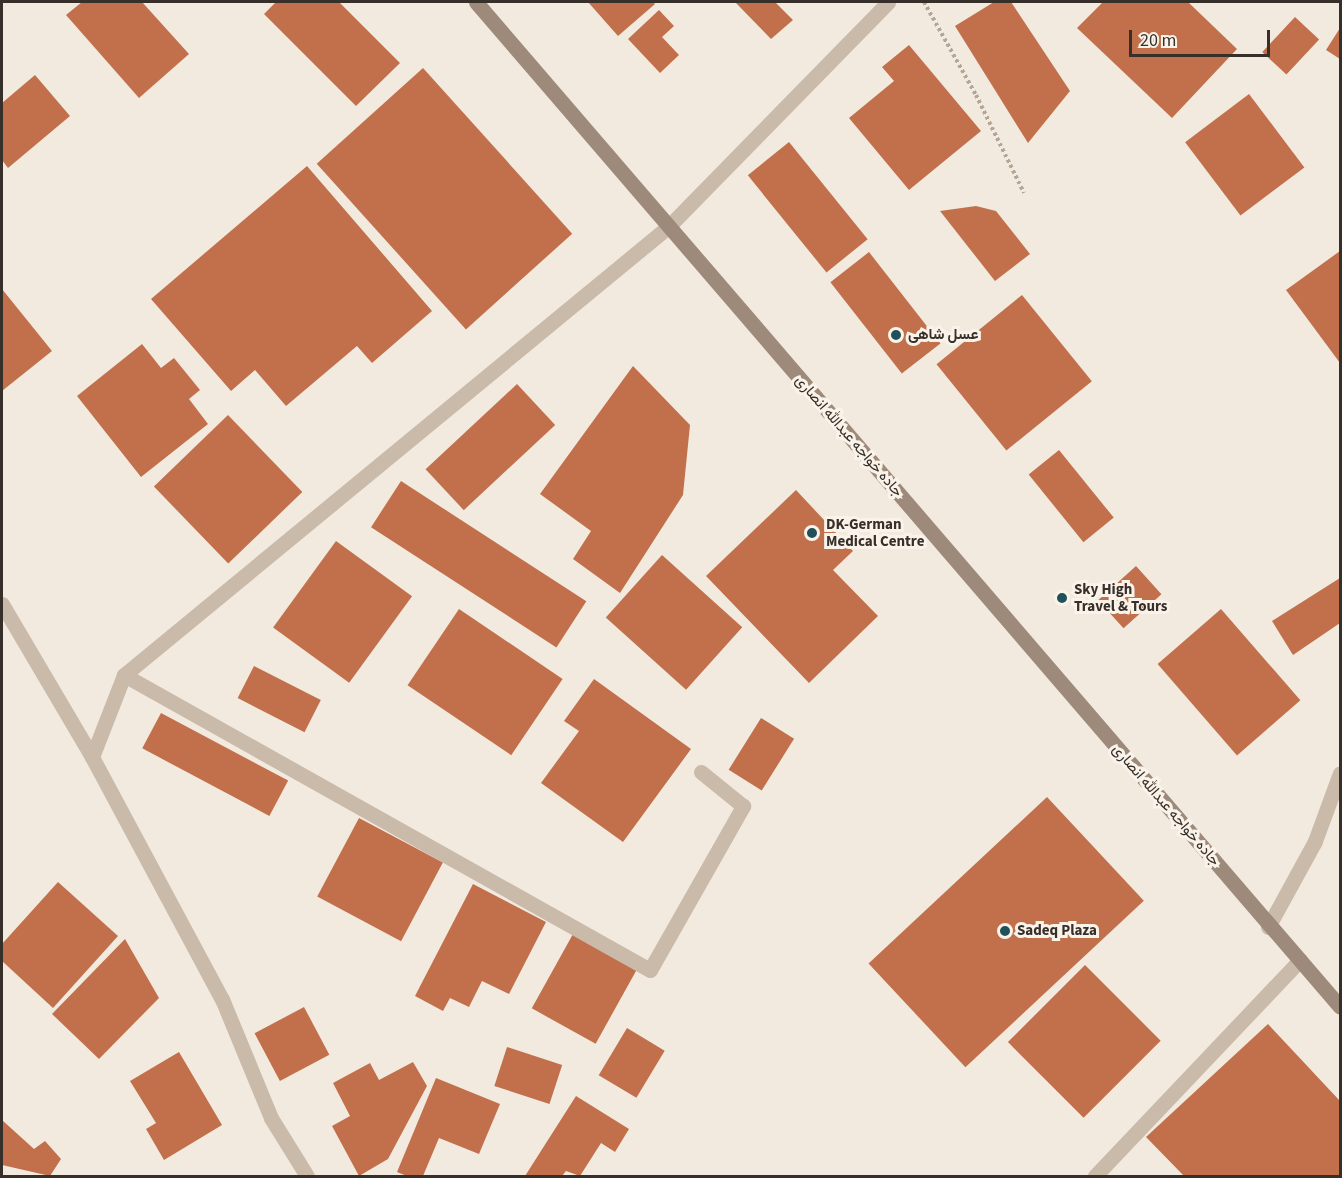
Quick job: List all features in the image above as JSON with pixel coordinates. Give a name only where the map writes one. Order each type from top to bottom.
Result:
[{"type":"main road","name":"جاده خواجه عبدالله انصاری","points":[[476,2],[1268,927],[1341,1007]]},
{"type":"street","points":[[92,756],[124,675],[669,226],[888,2]]},
{"type":"street","points":[[2,604],[92,756],[222,999],[271,1118],[307,1176]]},
{"type":"street","points":[[124,675],[650,970],[743,806],[701,772]]},
{"type":"street","points":[[1268,927],[1315,841],[1341,773]]},
{"type":"street","points":[[1095,1176],[1300,960]]},
{"type":"path","points":[[924,2],[976,95],[1024,194]]},
{"type":"building","points":[[82,2],[142,2],[189,54],[139,98],[66,15]]},
{"type":"building","points":[[276,2],[339,2],[400,63],[356,106],[264,14]]},
{"type":"building","points":[[588,2],[653,2],[655,4],[618,36]]},
{"type":"building","points":[[735,2],[775,2],[793,20],[771,39]]},
{"type":"building","points":[[994,2],[1011,2],[1070,91],[1028,143],[955,26]]},
{"type":"building","points":[[1103,2],[1188,2],[1237,49],[1172,118],[1077,28]]},
{"type":"building","points":[[659,10],[674,26],[662,37],[679,55],[660,73],[628,39]]},
{"type":"building","points":[[1295,17],[1319,40],[1286,75],[1262,52]]},
{"type":"building","points":[[1340,28],[1340,59],[1326,50]]},
{"type":"building","points":[[909,45],[981,131],[909,190],[849,118],[894,81],[882,67]]},
{"type":"building","points":[[423,68],[572,234],[466,329],[317,164]]},
{"type":"building","points":[[35,75],[70,116],[8,168],[2,160],[2,103]]},
{"type":"building","points":[[1249,94],[1304,167],[1240,216],[1185,142]]},
{"type":"building","points":[[789,142],[868,239],[826,272],[748,175]]},
{"type":"building","points":[[307,166],[432,311],[372,363],[357,346],[286,406],[255,370],[231,391],[151,299]]},
{"type":"building","points":[[976,206],[996,211],[1030,254],[995,281],[940,211]]},
{"type":"building","points":[[1340,251],[1340,363],[1286,290]]},
{"type":"building","points":[[869,252],[940,343],[902,374],[830,282]]},
{"type":"building","points":[[2,289],[52,351],[2,391]]},
{"type":"building","points":[[1022,295],[1092,381],[1006,450],[937,364]]},
{"type":"building","points":[[142,344],[161,368],[174,358],[200,390],[189,399],[208,424],[141,477],[77,396]]},
{"type":"building","points":[[633,366],[690,425],[683,495],[620,593],[573,559],[591,531],[540,494]]},
{"type":"building","points":[[517,384],[555,425],[464,510],[426,469]]},
{"type":"building","points":[[228,415],[302,492],[228,564],[154,487]]},
{"type":"building","points":[[1059,450],[1114,518],[1083,542],[1029,475]]},
{"type":"building","points":[[401,481],[586,601],[556,647],[371,527]]},
{"type":"building","points":[[796,490],[853,551],[833,570],[878,616],[809,683],[706,576]]},
{"type":"building","points":[[336,541],[412,596],[349,683],[273,628]]},
{"type":"building","points":[[662,555],[742,627],[686,690],[606,617]]},
{"type":"building","points":[[1136,566],[1161,594],[1124,628],[1098,600]]},
{"type":"building","points":[[1340,578],[1340,623],[1293,655],[1272,621]]},
{"type":"building","points":[[459,609],[563,679],[511,755],[408,685]]},
{"type":"building","points":[[1221,609],[1300,700],[1237,755],[1158,664]]},
{"type":"building","points":[[254,666],[321,700],[304,732],[238,698]]},
{"type":"building","points":[[594,679],[691,749],[623,842],[541,783],[579,731],[564,721]]},
{"type":"building","points":[[161,713],[288,781],[269,816],[142,748]]},
{"type":"building","points":[[761,718],[794,739],[762,790],[729,770]]},
{"type":"building","name":"Sadeq Plaza","points":[[1047,797],[1144,901],[965,1067],[869,963]]},
{"type":"building","points":[[359,818],[443,863],[401,941],[317,897]]},
{"type":"building","points":[[58,882],[118,936],[53,1008],[2,961],[2,944]]},
{"type":"building","points":[[473,884],[546,922],[509,994],[482,981],[469,1007],[450,998],[443,1011],[415,996]]},
{"type":"building","points":[[573,934],[637,969],[596,1044],[532,1008]]},
{"type":"building","points":[[125,939],[159,998],[99,1059],[52,1014]]},
{"type":"building","points":[[1085,965],[1161,1041],[1084,1118],[1008,1042]]},
{"type":"building","points":[[304,1007],[329,1055],[280,1081],[255,1033]]},
{"type":"building","points":[[1268,1024],[1340,1101],[1340,1176],[1184,1176],[1146,1137]]},
{"type":"building","points":[[627,1028],[665,1051],[636,1098],[599,1075]]},
{"type":"building","points":[[507,1047],[562,1065],[549,1104],[494,1086]]},
{"type":"building","points":[[179,1052],[222,1125],[164,1160],[146,1129],[156,1123],[130,1081]]},
{"type":"building","points":[[413,1062],[427,1086],[388,1159],[359,1176],[332,1126],[350,1116],[333,1083],[370,1063],[379,1080]]},
{"type":"building","points":[[436,1078],[500,1104],[479,1154],[439,1138],[423,1176],[407,1176],[397,1172]]},
{"type":"building","points":[[576,1096],[629,1129],[615,1152],[601,1143],[580,1176],[566,1171],[562,1176],[525,1176]]},
{"type":"building","points":[[2,1120],[34,1149],[45,1141],[61,1159],[50,1176],[2,1165]]},
{"type":"place","name":"عسل شاهی","points":[[896,335]]},
{"type":"place","name":"DK-German Medical Centre","points":[[812,533]]},
{"type":"place","name":"Sky High Travel & Tours","points":[[1062,598]]},
{"type":"place","name":"Sadeq Plaza","points":[[1005,931]]}]
